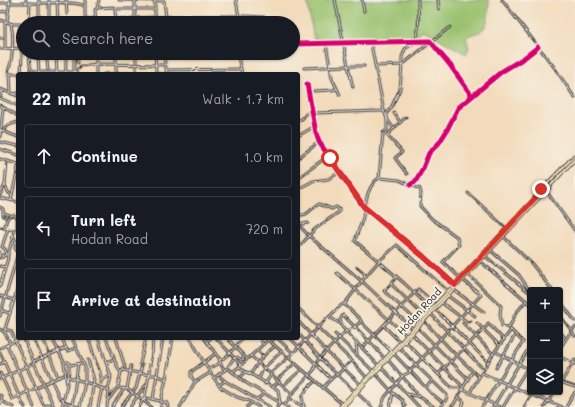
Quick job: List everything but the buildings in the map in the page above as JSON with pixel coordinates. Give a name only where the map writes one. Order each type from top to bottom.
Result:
[{"type":"main road","name":"Hodan Road","points":[[392,352],[399,347],[447,296],[538,195],[542,187],[545,186],[575,155]]},
{"type":"main road","name":"Hodan Road","points":[[343,406],[407,335],[411,333],[431,309],[448,291],[468,274],[540,197],[546,193],[575,159]]},
{"type":"main road","points":[[545,186],[548,189]]},
{"type":"main road","points":[[541,190],[543,193],[546,193]]},
{"type":"main road","name":"Hodan Road","points":[[355,392],[374,372]]},
{"type":"street","points":[[4,49],[3,28],[5,22],[7,21],[10,0]]},
{"type":"street","points":[[39,0],[39,16]]},
{"type":"street","points":[[49,0],[49,16]]},
{"type":"street","points":[[57,0],[58,16]]},
{"type":"street","points":[[66,0],[67,14]]},
{"type":"street","points":[[85,0],[85,16]]},
{"type":"street","points":[[96,16],[95,10],[97,8],[98,0]]},
{"type":"street","points":[[119,0],[164,1],[166,16]]},
{"type":"street","points":[[135,0],[135,16]]},
{"type":"street","points":[[155,0],[155,16]]},
{"type":"street","points":[[236,0],[239,16]]},
{"type":"street","points":[[335,0],[353,87]]},
{"type":"street","points":[[362,0],[364,11]]},
{"type":"street","points":[[418,0],[418,18],[420,28],[415,41],[405,49],[402,57],[400,89],[387,113],[387,130],[384,133],[379,178],[371,186],[364,207],[363,218],[355,241],[396,276],[431,309]]},
{"type":"street","points":[[438,0],[439,9]]},
{"type":"street","points":[[502,0],[575,98]]},
{"type":"street","points":[[0,3],[75,3],[84,6]]},
{"type":"street","points":[[30,3],[30,16]]},
{"type":"street","points":[[97,8],[113,7],[116,9],[155,9]]},
{"type":"street","points":[[116,9],[116,16]]},
{"type":"street","points":[[0,12],[8,10]]},
{"type":"street","points":[[198,16],[251,16]]},
{"type":"street","points":[[0,20],[16,24]]},
{"type":"street","points":[[11,23],[13,35],[10,68],[8,70],[10,74],[12,94]]},
{"type":"street","points":[[376,66],[402,65],[450,27]]},
{"type":"street","points":[[300,44],[370,43],[427,40],[432,42],[472,96]]},
{"type":"street","points":[[326,43],[330,66],[340,95]]},
{"type":"street","points":[[370,43],[376,66],[384,111],[387,119],[394,128]]},
{"type":"street","points":[[410,184],[415,182],[429,153],[439,143],[458,108],[501,72],[524,58],[538,47]]},
{"type":"street","points":[[0,49],[16,48]]},
{"type":"street","points":[[21,72],[22,60]]},
{"type":"street","points":[[29,60],[30,69],[34,72]]},
{"type":"street","points":[[38,60],[39,72]]},
{"type":"street","points":[[47,60],[48,71]]},
{"type":"street","points":[[56,60],[56,71]]},
{"type":"street","points":[[66,60],[66,72]]},
{"type":"street","points":[[74,60],[74,72]]},
{"type":"street","points":[[96,60],[96,72]]},
{"type":"street","points":[[116,60],[116,72]]},
{"type":"street","points":[[136,60],[136,72]]},
{"type":"street","points":[[155,60],[156,72]]},
{"type":"street","points":[[164,60],[166,70],[241,68]]},
{"type":"street","points":[[239,60],[242,72]]},
{"type":"street","points":[[44,72],[74,72],[81,66],[96,64],[165,65]]},
{"type":"street","points":[[304,68],[364,66]]},
{"type":"street","points":[[10,74],[16,74]]},
{"type":"street","points":[[307,84],[319,142],[364,207],[455,285]]},
{"type":"street","points":[[0,89],[16,95]]},
{"type":"street","points":[[314,91],[337,89]]},
{"type":"street","points":[[4,90],[0,98],[16,105]]},
{"type":"street","points":[[12,94],[16,93]]},
{"type":"street","points":[[1,106],[16,115]]},
{"type":"street","points":[[0,137],[1,106]]},
{"type":"street","points":[[300,120],[306,114],[313,113],[384,111]]},
{"type":"street","points":[[394,113],[401,122]]},
{"type":"street","points":[[406,117],[387,135],[402,152],[395,158],[407,174]]},
{"type":"street","points":[[1,130],[8,125],[16,123]]},
{"type":"street","points":[[300,135],[315,126]]},
{"type":"street","points":[[1,130],[16,136]]},
{"type":"street","points":[[0,142],[16,146]]},
{"type":"street","points":[[300,156],[319,142]]},
{"type":"street","points":[[0,149],[16,154]]},
{"type":"street","points":[[300,177],[328,156]]},
{"type":"street","points":[[0,159],[16,163]]},
{"type":"street","points":[[0,195],[5,185],[7,161]]},
{"type":"street","points":[[300,187],[313,181],[328,179],[340,173]]},
{"type":"street","points":[[11,200],[16,177]]},
{"type":"street","points":[[379,178],[398,180],[420,189],[420,206],[432,219],[457,237],[459,245],[443,262],[481,295],[428,352],[421,357],[404,376],[402,376],[385,397],[381,407]]},
{"type":"street","points":[[5,185],[8,192],[12,196]]},
{"type":"street","points":[[468,193],[507,228]]},
{"type":"street","points":[[546,193],[575,230]]},
{"type":"street","points":[[0,198],[16,201]]},
{"type":"street","points":[[300,215],[302,216],[307,214],[319,204],[332,208],[336,207],[339,210],[339,212],[308,235],[300,245]]},
{"type":"street","points":[[0,207],[3,209],[4,216],[7,219]]},
{"type":"street","points":[[3,212],[10,216],[14,215],[16,217]]},
{"type":"street","points":[[4,228],[7,219],[10,216]]},
{"type":"street","points":[[300,223],[308,223]]},
{"type":"street","points":[[300,225],[308,235],[396,312],[413,329]]},
{"type":"street","points":[[0,227],[14,230],[11,247],[7,254],[0,286]]},
{"type":"street","points":[[7,254],[5,249],[2,247],[8,229]]},
{"type":"street","points":[[13,236],[16,240]]},
{"type":"street","points":[[503,236],[532,264],[550,287]]},
{"type":"street","points":[[11,247],[15,245]]},
{"type":"street","points":[[265,384],[271,374],[310,334],[345,303],[365,277],[397,246],[448,291]]},
{"type":"street","points":[[490,250],[518,275],[527,288]]},
{"type":"street","points":[[0,252],[3,257]]},
{"type":"street","points":[[0,258],[7,254]]},
{"type":"street","points":[[484,256],[527,290]]},
{"type":"street","points":[[0,316],[16,260]]},
{"type":"street","points":[[480,261],[527,301],[516,313],[509,328]]},
{"type":"street","points":[[0,266],[5,268]]},
{"type":"street","points":[[357,267],[364,273],[365,277]]},
{"type":"street","points":[[336,273],[407,335]]},
{"type":"street","points":[[468,274],[501,305],[502,326],[509,328],[523,342],[482,407]]},
{"type":"street","points":[[396,276],[384,291],[402,306],[418,323]]},
{"type":"street","points":[[391,284],[425,316]]},
{"type":"street","points":[[362,347],[418,289],[434,303]]},
{"type":"street","points":[[453,289],[484,312]]},
{"type":"street","points":[[10,344],[5,333],[5,329],[16,294]]},
{"type":"street","points":[[0,296],[14,300]]},
{"type":"street","points":[[447,296],[475,316]]},
{"type":"street","points":[[441,302],[468,322],[471,321]]},
{"type":"street","points":[[345,303],[346,306],[409,371],[443,403]]},
{"type":"street","points":[[563,305],[575,321]]},
{"type":"street","points":[[435,309],[488,362]]},
{"type":"street","points":[[300,310],[351,360],[367,378]]},
{"type":"street","points":[[2,311],[10,313]]},
{"type":"street","points":[[430,314],[484,370]]},
{"type":"street","points":[[341,325],[340,320],[342,315],[369,341],[420,397],[434,407]]},
{"type":"street","points":[[327,318],[334,319],[341,325],[345,332],[362,347],[419,407]]},
{"type":"street","points":[[563,319],[575,336]]},
{"type":"street","points":[[285,405],[292,394],[315,368],[315,364],[320,358],[345,332],[355,327],[361,321]]},
{"type":"street","points":[[424,321],[479,377]]},
{"type":"street","points":[[438,375],[483,330],[488,323],[505,340]]},
{"type":"street","points":[[300,324],[361,384]]},
{"type":"street","points":[[463,324],[493,354]]},
{"type":"street","points":[[477,324],[497,345],[499,345]]},
{"type":"street","points":[[383,326],[401,342]]},
{"type":"street","points":[[418,327],[468,379]]},
{"type":"street","points":[[563,343],[575,327]]},
{"type":"street","points":[[0,329],[5,333]]},
{"type":"street","points":[[5,329],[11,331],[45,407],[52,403]]},
{"type":"street","points":[[470,393],[493,354],[511,330]]},
{"type":"street","points":[[411,333],[463,387]]},
{"type":"street","points":[[335,334],[357,354],[393,393],[402,400],[405,406],[404,407]]},
{"type":"street","points":[[563,334],[566,338]]},
{"type":"street","points":[[300,335],[320,358],[372,407]]},
{"type":"street","points":[[496,368],[515,335]]},
{"type":"street","points":[[24,340],[54,407]]},
{"type":"street","points":[[34,340],[60,400],[72,406],[78,407]]},
{"type":"street","points":[[44,340],[58,377]]},
{"type":"street","points":[[53,340],[64,362],[66,388],[62,407]]},
{"type":"street","points":[[63,340],[67,351],[76,348]]},
{"type":"street","points":[[73,340],[85,367],[85,382],[80,407]]},
{"type":"street","points":[[89,340],[102,383]]},
{"type":"street","points":[[99,340],[111,378],[108,390],[109,399],[107,407]]},
{"type":"street","points":[[107,340],[118,370],[157,376],[166,379]]},
{"type":"street","points":[[109,399],[118,388],[122,371],[125,367],[117,340]]},
{"type":"street","points":[[121,407],[137,386],[146,340]]},
{"type":"street","points":[[139,407],[144,400],[149,375],[153,340]]},
{"type":"street","points":[[153,399],[163,340]]},
{"type":"street","points":[[161,407],[173,340]]},
{"type":"street","points":[[191,340],[218,385],[237,397],[259,407]]},
{"type":"street","points":[[218,340],[241,365]]},
{"type":"street","points":[[229,340],[247,359]]},
{"type":"street","points":[[220,360],[224,359],[241,340]]},
{"type":"street","points":[[261,340],[263,344]]},
{"type":"street","points":[[232,372],[268,340],[343,406]]},
{"type":"street","points":[[280,340],[293,353]]},
{"type":"street","points":[[292,340],[330,378],[330,380]]},
{"type":"street","points":[[405,340],[452,388],[470,393],[500,407]]},
{"type":"street","points":[[0,348],[15,341]]},
{"type":"street","points":[[356,341],[357,354]]},
{"type":"street","points":[[207,342],[220,360],[225,370]]},
{"type":"street","points":[[7,345],[34,407]]},
{"type":"street","points":[[240,377],[246,372],[252,372],[257,362],[275,346]]},
{"type":"street","points":[[399,347],[447,395],[442,407]]},
{"type":"street","points":[[1,378],[35,363],[34,360],[66,348]]},
{"type":"street","points":[[257,350],[263,356]]},
{"type":"street","points":[[493,407],[527,351]]},
{"type":"street","points":[[0,352],[25,407]]},
{"type":"street","points":[[258,380],[264,368],[282,352]]},
{"type":"street","points":[[495,352],[527,369],[504,407]]},
{"type":"street","points":[[195,382],[191,376],[191,372],[215,354]]},
{"type":"street","points":[[235,358],[237,357],[242,360],[244,356]]},
{"type":"street","points":[[251,356],[292,394]]},
{"type":"street","points":[[214,378],[228,368],[235,358]]},
{"type":"street","points":[[563,358],[574,363]]},
{"type":"street","points":[[106,362],[114,359]]},
{"type":"street","points":[[88,360],[93,374],[90,407]]},
{"type":"street","points":[[323,388],[351,360]]},
{"type":"street","points":[[563,379],[575,360]]},
{"type":"street","points":[[0,364],[5,362]]},
{"type":"street","points":[[64,362],[68,362],[69,364],[83,363]]},
{"type":"street","points":[[208,370],[221,363]]},
{"type":"street","points":[[66,382],[69,364]]},
{"type":"street","points":[[72,406],[78,364]]},
{"type":"street","points":[[277,379],[294,364]]},
{"type":"street","points":[[112,407],[126,389],[131,372],[131,366]]},
{"type":"street","points":[[239,366],[258,380],[278,391],[280,403],[277,407]]},
{"type":"street","points":[[228,368],[240,377],[246,384],[288,407]]},
{"type":"street","points":[[284,386],[302,370]]},
{"type":"street","points":[[451,407],[473,372]]},
{"type":"street","points":[[0,373],[12,399],[65,375]]},
{"type":"street","points":[[180,407],[195,382],[211,373]]},
{"type":"street","points":[[482,373],[527,392]]},
{"type":"street","points":[[218,375],[225,381],[270,407]]},
{"type":"street","points":[[102,380],[110,376]]},
{"type":"street","points":[[68,377],[108,390]]},
{"type":"street","points":[[218,385],[225,381]]},
{"type":"street","points":[[273,388],[279,381]]},
{"type":"street","points":[[426,388],[432,381]]},
{"type":"street","points":[[304,407],[302,397],[307,388],[315,382]]},
{"type":"street","points":[[130,407],[147,384]]},
{"type":"street","points":[[563,384],[575,388]]},
{"type":"street","points":[[98,407],[102,387]]},
{"type":"street","points":[[118,388],[126,389],[144,400],[151,407]]},
{"type":"street","points":[[566,407],[575,392]]},
{"type":"street","points":[[390,407],[393,393]]},
{"type":"street","points":[[257,400],[264,394]]},
{"type":"street","points":[[407,394],[420,397]]},
{"type":"street","points":[[0,395],[2,397],[0,404]]},
{"type":"street","points":[[524,407],[530,395]]},
{"type":"street","points":[[533,395],[562,407]]},
{"type":"street","points":[[544,407],[553,395]]},
{"type":"street","points":[[458,396],[464,402],[462,407]]},
{"type":"street","points":[[144,400],[150,398],[161,401],[167,403],[168,407]]},
{"type":"street","points":[[289,398],[304,407]]},
{"type":"street","points":[[1,401],[13,407]]},
{"type":"street","points":[[247,407],[252,403]]},
{"type":"green space","points":[[307,0],[489,0],[486,25],[481,31],[469,35],[466,38],[469,48],[466,54],[423,30],[413,36],[378,39],[314,40]]},
{"type":"cycle path","points":[[300,44],[430,41],[450,65],[472,96]]},
{"type":"cycle path","points":[[410,185],[415,182],[429,153],[439,143],[458,108],[501,72],[524,58],[538,47]]},
{"type":"cycle path","points":[[307,84],[319,142],[364,207],[455,285]]},
{"type":"route","points":[[330,158],[364,207],[455,285],[540,193],[541,189]]}]
